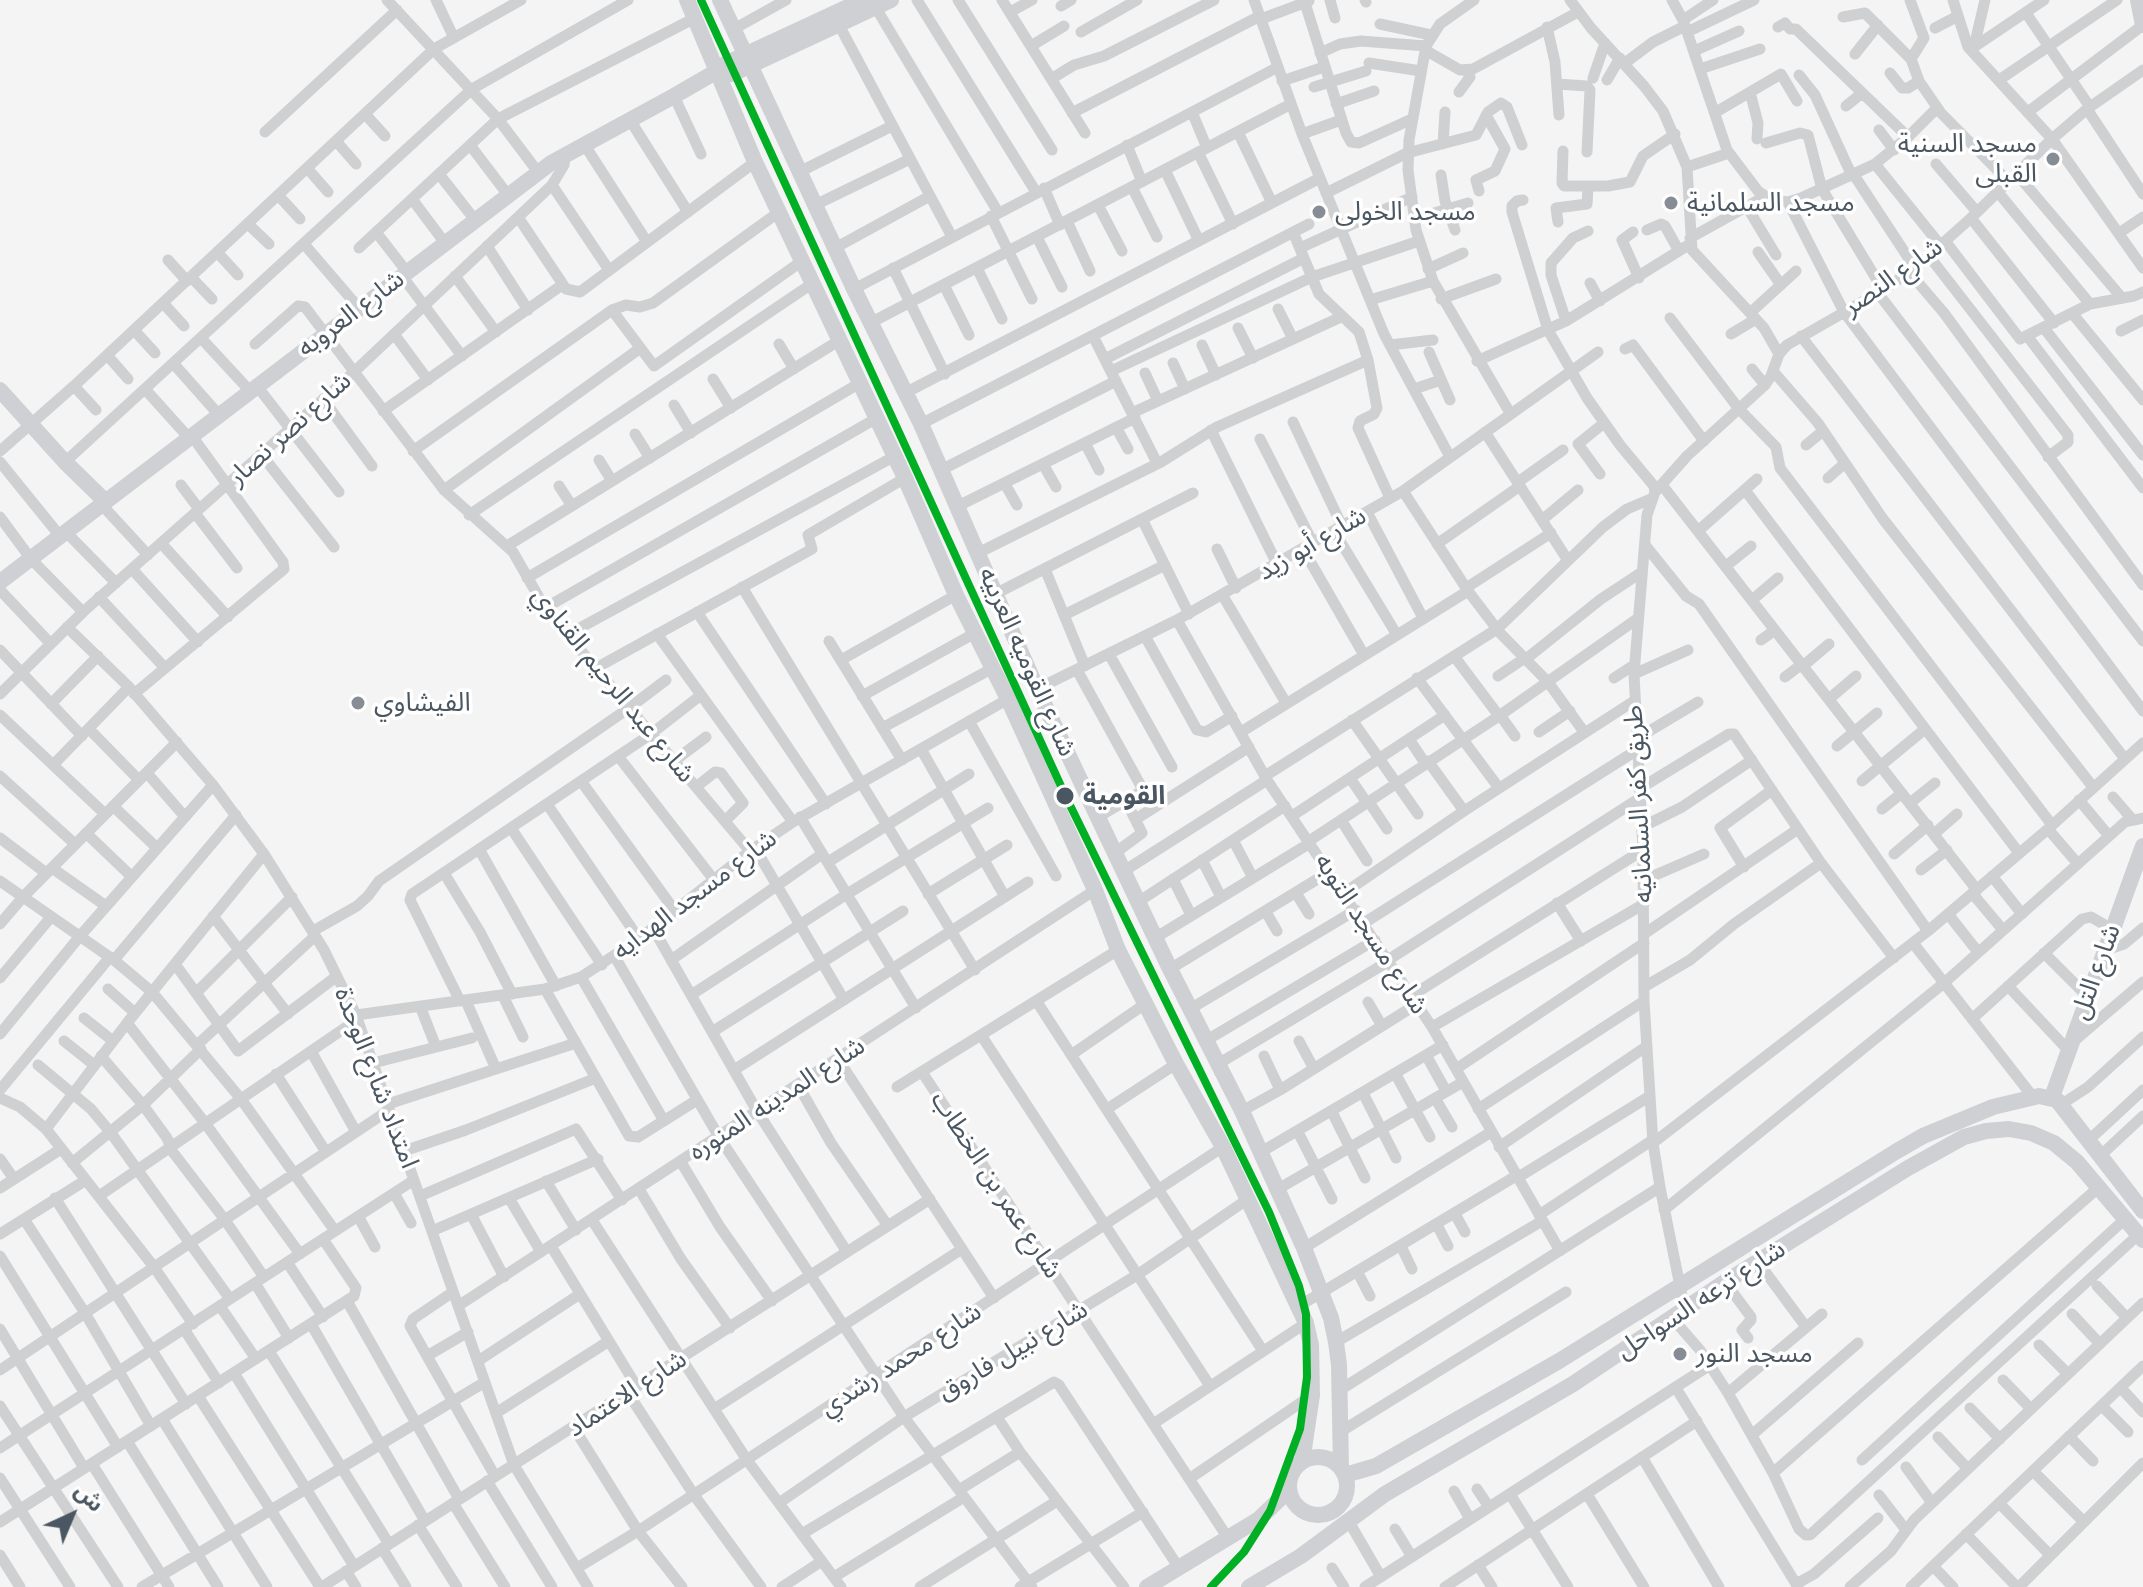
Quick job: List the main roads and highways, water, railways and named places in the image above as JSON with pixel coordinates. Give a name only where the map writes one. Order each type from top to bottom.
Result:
[{"type":"place","name":"مسجد السنية القبلى","points":[[2053,159]]},
{"type":"place","name":"مسجد السلمانية","points":[[1671,203]]},
{"type":"place","name":"مسجد الخولى","points":[[1319,212]]},
{"type":"place","name":"الفيشاوي","points":[[358,703]]},
{"type":"place","name":"القومية","points":[[1065,796]]},
{"type":"place","name":"مسجد النور","points":[[1680,1354]]}]
